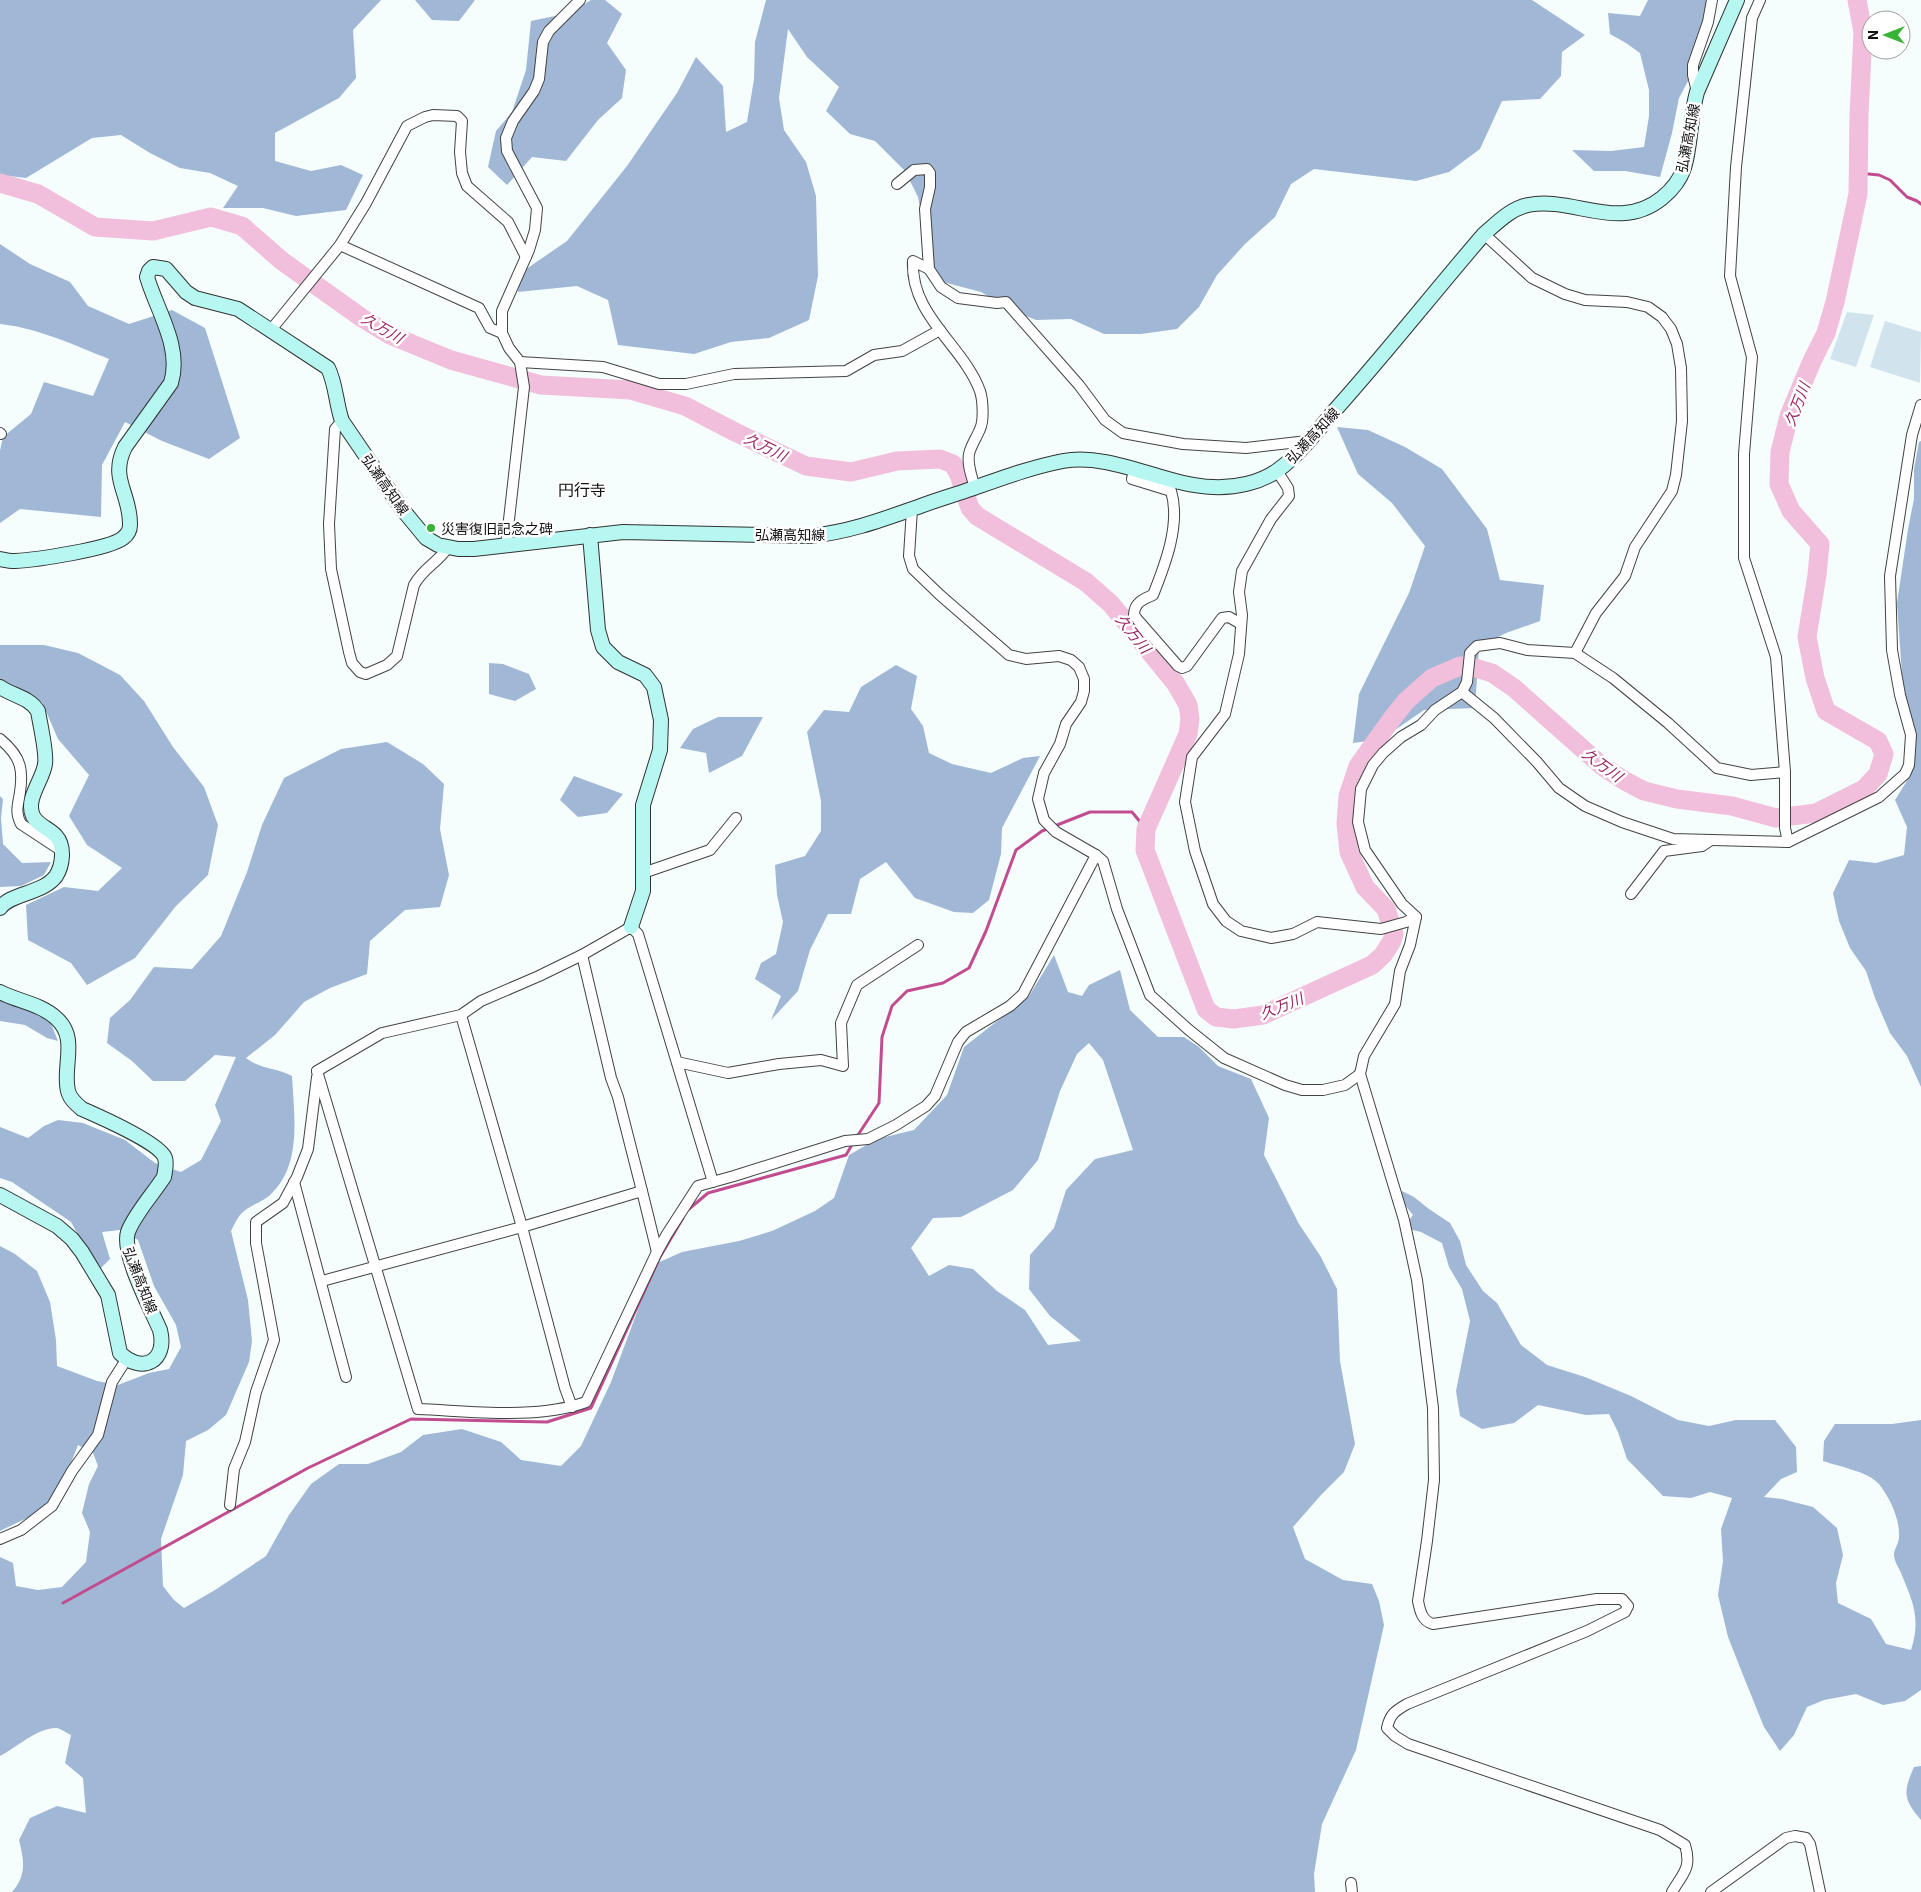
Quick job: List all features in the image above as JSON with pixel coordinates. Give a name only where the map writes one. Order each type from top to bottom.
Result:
[{"type":"main road","name":"弘瀬高知線","points":[[0,559],[14,561],[81,551],[123,539],[128,533],[130,525],[118,467],[120,458],[125,447],[171,383],[174,372],[175,359],[147,277],[153,267],[166,269],[186,292],[195,298],[238,309],[328,368],[332,377],[336,404],[342,421],[426,538],[438,545],[448,547],[466,549],[506,546],[623,532],[810,536],[849,531],[954,494],[1031,469],[1067,460],[1096,460],[1211,487],[1234,486],[1253,482],[1277,471],[1307,441],[1355,388],[1484,234],[1516,208],[1530,204],[1543,204],[1626,214],[1654,205],[1677,184],[1684,168],[1692,108],[1697,92],[1737,0]]},
{"type":"main road","points":[[590,535],[598,630],[603,648],[618,662],[645,675],[654,687],[661,720],[660,750],[643,805],[643,891],[632,927]]},
{"type":"main road","points":[[0,688],[26,699],[38,711],[46,762],[31,807],[33,816],[38,823],[55,834],[60,842],[62,851],[61,861],[54,878],[32,892],[9,900],[0,908]]},
{"type":"main road","name":"弘瀬高知線","points":[[0,992],[48,1012],[61,1023],[67,1032],[69,1043],[68,1091],[75,1103],[82,1109],[155,1146],[165,1158],[166,1171],[164,1177],[131,1224],[126,1239],[135,1271],[160,1330],[162,1347],[160,1354],[154,1360],[144,1364],[135,1364],[126,1360]]},
{"type":"main road","points":[[0,1195],[58,1226],[72,1238],[108,1296],[120,1353],[126,1360]]},
{"type":"street","points":[[506,546],[524,388],[520,362],[508,348],[502,333],[502,312],[526,257],[535,230],[537,208],[532,194],[507,151],[506,138],[513,121],[537,85],[543,42],[549,31],[580,0]]},
{"type":"street","points":[[1697,92],[1693,65],[1708,22],[1712,0]]},
{"type":"street","points":[[1760,0],[1752,18],[1736,167],[1730,276],[1752,357],[1744,454],[1744,558],[1776,657],[1785,772],[1785,828],[1788,842]]},
{"type":"street","points":[[270,331],[340,245],[366,203],[406,126],[425,117],[433,115],[457,116],[462,121],[460,152],[462,173],[467,186],[508,222],[526,257]]},
{"type":"street","points":[[898,184],[914,170],[927,169],[930,173],[930,188],[925,209],[929,269]]},
{"type":"street","points":[[1484,234],[1532,278],[1565,294],[1585,300],[1627,302],[1648,307],[1662,317],[1671,329],[1677,344],[1681,368],[1682,421],[1676,475],[1672,491],[1635,547],[1625,576],[1596,613],[1575,653]]},
{"type":"street","points":[[340,245],[479,308],[490,328],[502,333]]},
{"type":"street","points":[[974,488],[968,466],[969,454],[981,427],[981,394],[974,375],[940,330],[917,294],[912,275],[913,261],[929,269],[941,287],[958,298],[997,303],[1006,302],[1080,385],[1105,420],[1123,433],[1183,444],[1246,448],[1307,441]]},
{"type":"street","points":[[520,362],[603,367],[659,384],[686,384],[734,374],[846,372],[874,355],[902,351],[940,330]]},
{"type":"street","points":[[1462,692],[1494,718],[1537,762],[1559,788],[1585,806],[1622,822],[1673,838],[1788,842],[1879,797],[1905,774],[1909,765],[1911,735],[1900,695],[1892,650],[1890,576],[1912,435],[1921,405]]},
{"type":"street","points":[[342,421],[335,429],[329,524],[330,556],[343,632],[352,663],[360,672],[366,674],[387,665],[397,656],[414,585],[420,575],[429,565],[443,555],[448,547]]},
{"type":"street","points":[[1134,470],[1132,479],[1171,491],[1174,502],[1171,547],[1153,595],[1142,599],[1136,606],[1134,615],[1178,666],[1182,668],[1187,666],[1222,618],[1230,618],[1241,624]]},
{"type":"street","points":[[1277,471],[1288,488],[1290,496],[1270,519],[1242,571],[1239,592],[1242,615],[1239,654],[1225,714],[1192,758],[1186,802],[1195,851],[1212,904],[1226,921],[1241,930],[1271,938],[1293,934],[1316,922],[1381,929],[1416,917]]},
{"type":"street","points":[[912,509],[909,556],[913,569],[940,595],[1009,654],[1026,659],[1059,656],[1071,660],[1080,667],[1084,679],[1084,691],[1081,702],[1066,724],[1060,744],[1044,773],[1038,799],[1044,820],[1056,832],[1096,855],[1103,862],[1117,909],[1150,995],[1188,1030],[1224,1058],[1286,1085],[1302,1090],[1324,1090],[1346,1085],[1360,1074]]},
{"type":"street","points":[[1416,917],[1402,904],[1365,850],[1358,822],[1360,790],[1373,765],[1383,752],[1421,725],[1435,710],[1462,692],[1467,682],[1470,653],[1477,646],[1500,643],[1527,650],[1575,653],[1612,678],[1668,723],[1717,768],[1751,775],[1785,772]]},
{"type":"street","points":[[0,739],[13,750],[21,765],[22,775],[16,809],[21,824],[62,851]]},
{"type":"street","points":[[643,873],[710,850],[736,818]]},
{"type":"street","points":[[1631,894],[1664,851],[1702,846],[1711,840]]},
{"type":"street","points":[[317,1071],[418,1409],[543,1412],[572,1407],[586,1402],[657,1252],[698,1186],[845,1141],[868,1139],[896,1125],[926,1106],[935,1096],[958,1042],[966,1032],[1010,1006],[1023,994],[1096,855]]},
{"type":"street","points":[[1416,917],[1410,945],[1400,971],[1395,1004],[1364,1056],[1360,1074],[1404,1220],[1417,1280],[1428,1360],[1433,1408],[1434,1480],[1428,1541],[1418,1601],[1423,1617],[1427,1622],[1433,1624],[1597,1599],[1622,1599],[1628,1606],[1625,1612],[1588,1631],[1407,1704],[1393,1712],[1389,1717],[1387,1728],[1395,1736],[1408,1744],[1633,1819],[1660,1830],[1685,1845],[1688,1855],[1688,1866],[1672,1892]]},
{"type":"street","points":[[317,1071],[382,1034],[461,1015],[481,1001],[582,955],[632,927],[638,934],[714,1182]]},
{"type":"street","points":[[677,1062],[728,1073],[779,1064],[821,1060],[842,1066],[841,1023],[857,985],[918,945]]},
{"type":"street","points":[[582,955],[657,1252]]},
{"type":"street","points":[[461,1015],[522,1227],[565,1388],[572,1407]]},
{"type":"street","points":[[230,1505],[234,1469],[244,1442],[256,1392],[274,1340],[256,1243],[256,1222],[283,1203],[308,1149],[317,1071]]},
{"type":"street","points":[[294,1182],[322,1281],[346,1377]]},
{"type":"street","points":[[322,1281],[522,1227],[642,1191]]},
{"type":"street","points":[[0,1539],[22,1530],[52,1506],[72,1471],[98,1435],[112,1382],[126,1360]]},
{"type":"street","points":[[1711,1892],[1786,1838],[1795,1836],[1806,1838],[1810,1844],[1820,1892]]},
{"type":"shaded area","points":[[0,0],[381,0],[353,30],[356,78],[339,98],[275,133],[275,161],[311,171],[341,165],[363,175],[346,210],[296,216],[263,208],[223,208],[238,186],[210,173],[180,168],[150,153],[121,135],[92,138],[26,178],[0,175]]},
{"type":"shaded area","points":[[415,0],[475,0],[459,21],[432,20]]},
{"type":"shaded area","points":[[591,0],[605,0],[622,14],[607,43],[626,70],[622,98],[598,120],[566,161],[532,157],[507,185],[488,167],[496,131],[512,112],[526,70],[531,21],[569,13]]},
{"type":"shaded area","points":[[766,0],[1532,0],[1585,35],[1562,52],[1561,76],[1540,99],[1502,101],[1480,149],[1449,172],[1416,181],[1314,169],[1291,184],[1275,217],[1245,244],[1217,275],[1199,307],[1177,329],[1141,334],[1104,334],[1071,319],[1036,320],[1011,310],[981,292],[943,282],[928,255],[918,197],[905,171],[875,141],[850,134],[826,111],[839,87],[807,57],[788,29],[779,98],[784,130],[806,162],[816,196],[818,276],[809,320],[769,338],[731,342],[694,354],[618,345],[608,300],[577,286],[518,292],[519,274],[567,241],[627,166],[677,93],[696,57],[723,86],[726,132],[747,122],[754,79],[755,42]]},
{"type":"shaded area","points":[[1648,0],[1710,0],[1696,66],[1679,98],[1660,177],[1625,171],[1594,171],[1572,150],[1611,151],[1644,147],[1649,116],[1649,90],[1640,53],[1610,34],[1608,13],[1640,16]]},
{"type":"shaded area","points":[[0,244],[30,264],[70,282],[88,306],[129,324],[172,310],[205,328],[240,438],[209,459],[162,441],[125,422],[102,465],[101,517],[20,509],[0,523],[0,451],[3,437],[31,414],[44,382],[93,396],[109,359],[42,333],[0,324]]},
{"type":"shaded area","points":[[1847,312],[1874,315],[1856,367],[1830,359]]},
{"type":"shaded area","points":[[1885,321],[1921,332],[1920,383],[1870,367]]},
{"type":"shaded area","points":[[1337,427],[1368,430],[1405,447],[1442,469],[1487,529],[1500,580],[1544,585],[1540,621],[1506,633],[1479,647],[1475,708],[1424,710],[1382,739],[1353,743],[1359,694],[1409,593],[1425,546],[1392,503],[1358,474]]},
{"type":"shaded area","points":[[1921,441],[1921,1087],[1907,1056],[1890,1033],[1866,971],[1850,948],[1839,921],[1833,893],[1849,860],[1876,863],[1904,855],[1907,827],[1895,800],[1910,776],[1908,717],[1903,689],[1897,603],[1914,499],[1914,469],[1919,442]]},
{"type":"shaded area","points":[[0,645],[44,645],[78,653],[120,675],[144,701],[173,747],[204,787],[218,825],[208,875],[176,906],[135,958],[87,985],[71,963],[28,940],[26,905],[64,887],[98,891],[122,868],[87,845],[69,816],[89,775],[58,739],[42,702],[7,688],[0,679]]},
{"type":"shaded area","points":[[489,663],[503,664],[529,674],[536,689],[515,701],[489,694]]},
{"type":"shaded area","points":[[896,665],[917,676],[911,709],[923,726],[929,753],[952,764],[991,773],[1023,758],[1040,756],[1002,828],[1001,854],[989,900],[973,913],[954,912],[915,898],[886,862],[860,879],[851,914],[828,914],[810,950],[798,991],[771,1020],[781,996],[755,979],[761,963],[776,954],[783,922],[777,895],[775,865],[805,856],[821,831],[821,801],[807,732],[824,710],[849,712],[861,687]]},
{"type":"shaded area","points":[[718,717],[763,717],[742,756],[709,773],[706,753],[680,748],[693,729]]},
{"type":"shaded area","points":[[387,742],[423,764],[444,784],[440,829],[449,875],[440,907],[405,910],[370,941],[367,974],[330,988],[304,1002],[275,1035],[246,1058],[251,1062],[292,1076],[294,1138],[292,1154],[282,1181],[269,1196],[241,1214],[231,1231],[248,1300],[252,1341],[249,1362],[226,1415],[208,1430],[186,1441],[183,1475],[161,1539],[163,1586],[174,1600],[184,1608],[266,1556],[289,1515],[311,1484],[339,1464],[368,1464],[401,1452],[423,1435],[462,1429],[501,1442],[521,1460],[561,1466],[581,1446],[611,1382],[655,1264],[682,1252],[739,1241],[772,1231],[815,1211],[834,1198],[849,1155],[877,1139],[914,1130],[947,1095],[964,1047],[1029,996],[1054,955],[1068,992],[1082,996],[1089,985],[1120,970],[1130,1010],[1158,1037],[1184,1037],[1199,1047],[1218,1066],[1251,1079],[1269,1118],[1264,1155],[1299,1224],[1321,1257],[1337,1289],[1340,1361],[1355,1444],[1344,1472],[1293,1527],[1305,1559],[1343,1580],[1372,1584],[1379,1601],[1384,1625],[1356,1750],[1322,1824],[1314,1874],[1315,1892],[12,1892],[20,1880],[23,1867],[19,1840],[30,1818],[57,1806],[86,1813],[83,1778],[65,1763],[71,1735],[57,1728],[42,1731],[0,1756],[0,1557],[13,1563],[16,1586],[38,1590],[62,1587],[86,1562],[90,1532],[82,1513],[89,1484],[98,1466],[93,1453],[78,1445],[62,1483],[51,1502],[35,1514],[0,1531],[0,1246],[15,1254],[37,1271],[50,1302],[56,1340],[57,1366],[97,1381],[118,1385],[149,1373],[169,1369],[181,1347],[176,1325],[154,1286],[138,1240],[120,1230],[102,1232],[110,1259],[98,1271],[71,1222],[12,1182],[0,1178],[0,1127],[28,1138],[44,1126],[58,1120],[83,1123],[125,1140],[155,1163],[181,1172],[201,1160],[221,1121],[215,1105],[236,1057],[215,1055],[185,1081],[153,1081],[132,1061],[107,1043],[110,1018],[130,1000],[154,967],[192,969],[221,936],[247,872],[262,825],[284,778],[341,749]],"holes":[[[1089,1043],[1103,1060],[1133,1150],[1095,1159],[1066,1190],[1054,1228],[1030,1255],[1029,1289],[1050,1316],[1081,1341],[1048,1345],[1025,1310],[997,1291],[973,1269],[949,1265],[929,1276],[911,1248],[933,1218],[961,1217],[1013,1190],[1038,1160],[1060,1091],[1077,1054]]]},
{"type":"shaded area","points":[[574,776],[623,794],[607,813],[578,817],[560,800]]},
{"type":"shaded area","points":[[0,796],[3,799],[1,818],[3,844],[22,863],[51,862],[44,875],[21,886],[0,887]]},
{"type":"shaded area","points":[[0,990],[19,1006],[50,1021],[58,1041],[47,1038],[25,1025],[0,1021]]},
{"type":"shaded area","points":[[1402,1191],[1414,1197],[1450,1223],[1460,1241],[1466,1265],[1483,1291],[1497,1303],[1521,1345],[1547,1365],[1585,1377],[1631,1396],[1678,1420],[1709,1426],[1736,1420],[1775,1420],[1796,1447],[1797,1472],[1781,1479],[1764,1497],[1782,1499],[1813,1507],[1837,1528],[1843,1555],[1836,1583],[1838,1603],[1871,1619],[1886,1644],[1911,1650],[1915,1629],[1914,1611],[1909,1593],[1894,1557],[1899,1539],[1899,1530],[1890,1502],[1879,1484],[1868,1476],[1823,1461],[1824,1441],[1835,1424],[1892,1424],[1921,1420],[1921,1690],[1905,1701],[1883,1705],[1856,1694],[1824,1700],[1807,1707],[1794,1735],[1780,1751],[1764,1727],[1743,1675],[1728,1637],[1718,1595],[1723,1561],[1721,1529],[1732,1498],[1710,1492],[1691,1498],[1663,1496],[1627,1459],[1618,1432],[1609,1414],[1586,1415],[1538,1405],[1514,1423],[1482,1429],[1460,1416],[1456,1391],[1470,1321],[1462,1289],[1449,1267],[1442,1243],[1421,1232],[1404,1228],[1413,1215],[1401,1200]]},
{"type":"shaded area","points":[[1921,1766],[1921,1820],[1908,1801],[1907,1789],[1914,1767]]},
{"type":"waterway","name":"久万川","points":[[0,183],[38,194],[95,227],[153,231],[211,217],[242,226],[282,261],[362,318],[390,335],[451,360],[541,385],[630,390],[685,406],[806,466],[851,472],[897,461],[940,459],[953,464],[959,475],[970,508],[977,516],[1086,582],[1111,604],[1176,684],[1188,705],[1190,719],[1188,734],[1146,829],[1145,850],[1206,1009],[1216,1017],[1234,1019],[1263,1015],[1372,965],[1383,955],[1392,941],[1394,934],[1386,909],[1365,887],[1349,852],[1346,824],[1348,796],[1358,766],[1406,701],[1432,678],[1460,666],[1469,666],[1492,673],[1514,688],[1602,766],[1644,791],[1677,799],[1732,806],[1776,818],[1816,813],[1864,789],[1878,774],[1884,754],[1878,741],[1826,711],[1815,678],[1807,637],[1820,544],[1791,511],[1779,484],[1780,452],[1789,416],[1826,333],[1835,302],[1858,194],[1863,32],[1857,0]]},
{"type":"waterway","points":[[1858,173],[1879,175],[1890,180],[1907,197],[1921,204]]},
{"type":"waterway","points":[[856,1138],[879,1103],[882,1037],[892,1006],[907,991],[943,983],[969,968],[986,931],[1016,850],[1042,831],[1090,812],[1132,812],[1146,829]]},
{"type":"waterway","points":[[689,1209],[708,1193],[846,1155],[853,1143]]},
{"type":"waterway","points":[[63,1603],[308,1468],[411,1419],[547,1422],[591,1408],[660,1257],[683,1218]]},
{"type":"place","name":"災害復旧記念之碑","points":[[431,528]]},
{"type":"district","name":"円行寺","points":[[582,489]]}]
